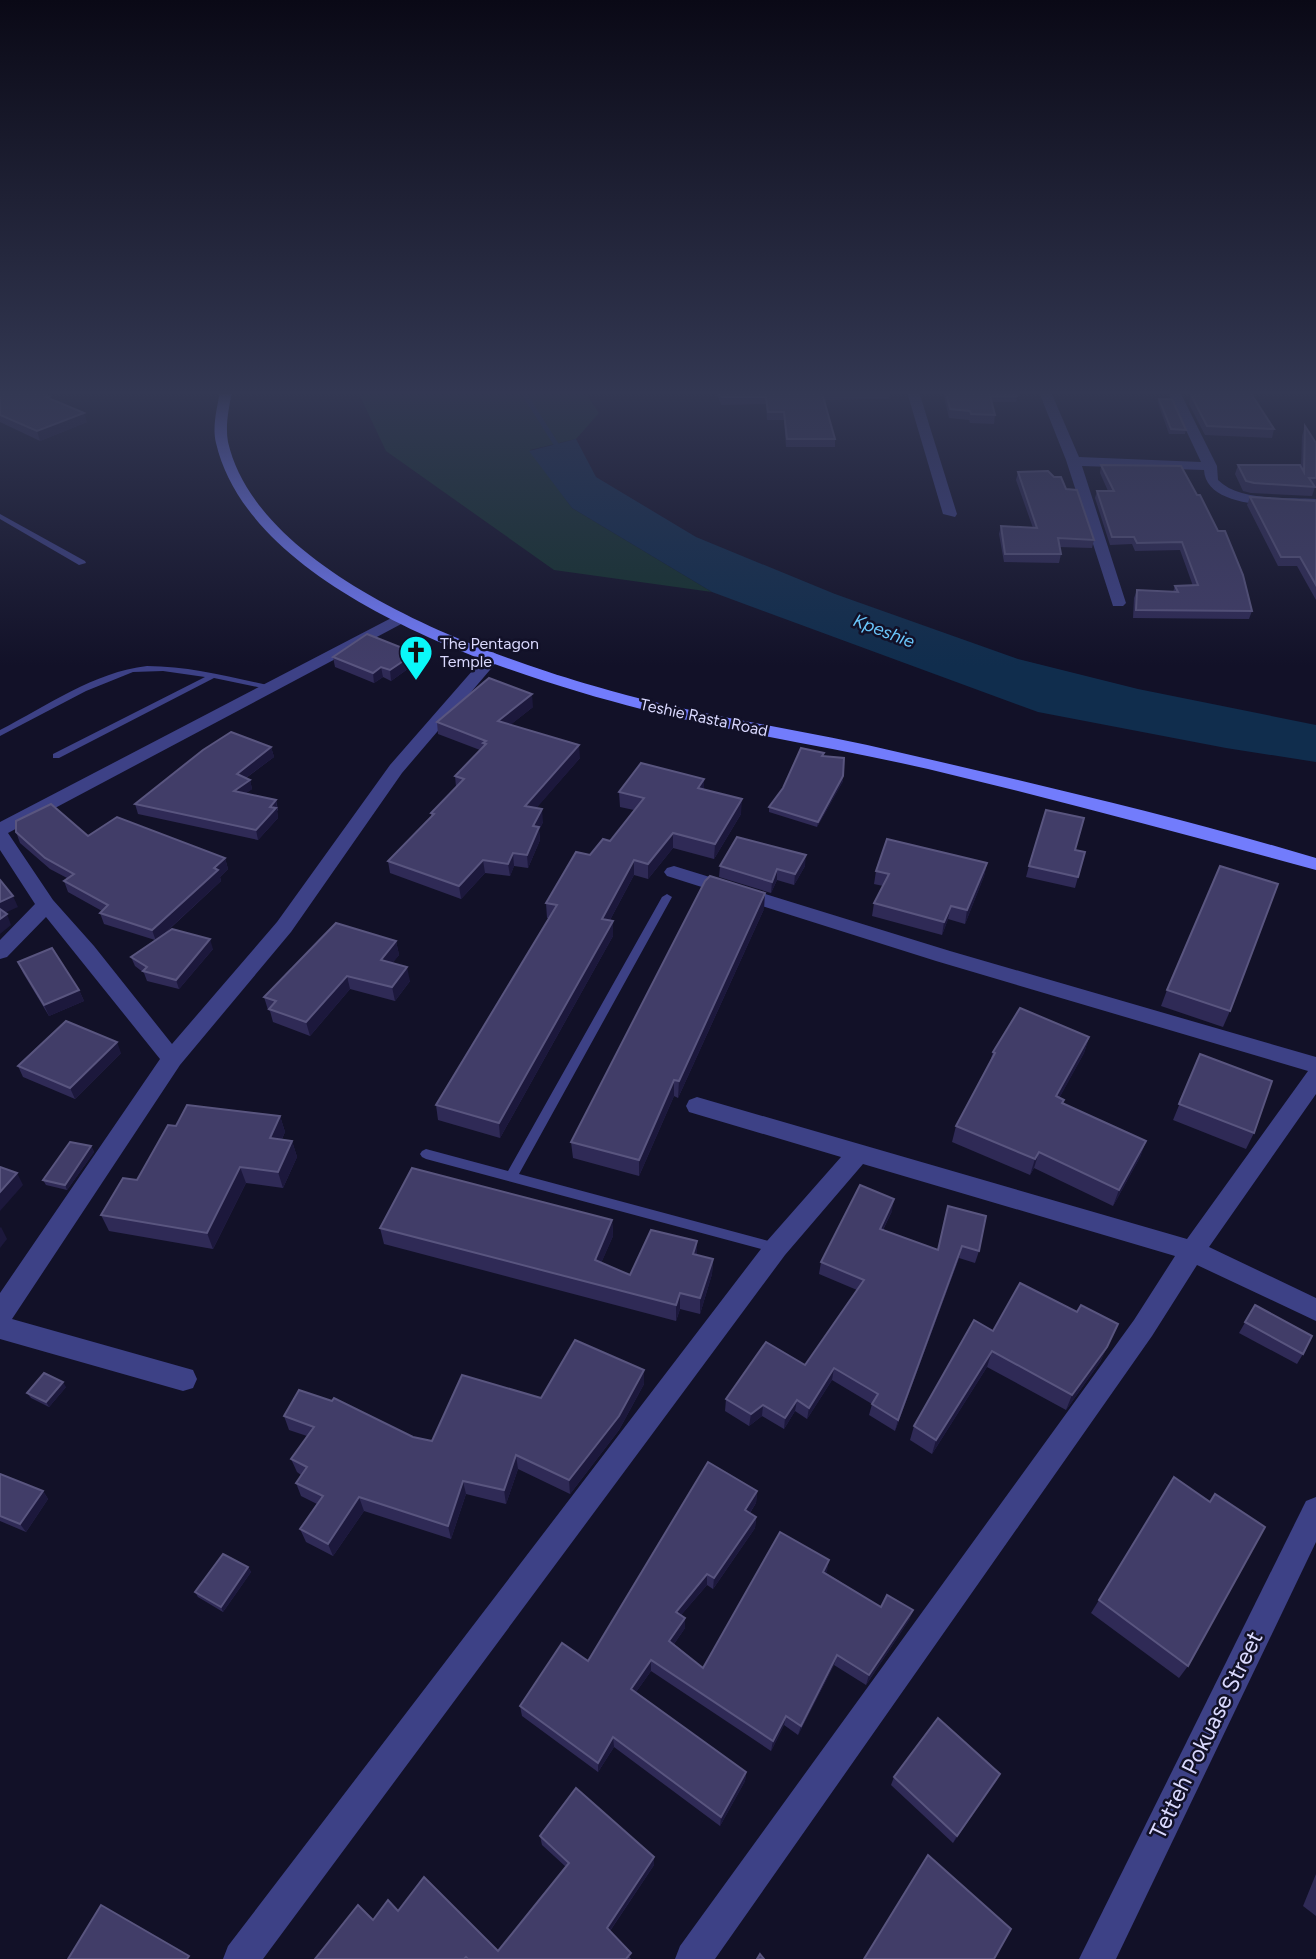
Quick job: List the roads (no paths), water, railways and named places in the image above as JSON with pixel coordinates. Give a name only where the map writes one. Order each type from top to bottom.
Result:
[{"type":"main road","name":"Teshie Rasta Road","points":[[238,483],[247,500],[277,534],[343,587],[399,619],[493,657],[642,704],[877,752],[1155,818],[1316,864]]},
{"type":"street","points":[[942,483],[950,514]]},
{"type":"street","points":[[1080,483],[1118,603]]},
{"type":"street","points":[[1213,483],[1221,491],[1234,496],[1316,503]]},
{"type":"street","points":[[172,1059],[87,951],[46,905],[0,833],[399,619]]},
{"type":"street","points":[[0,1315],[172,1059],[284,927],[396,769],[493,657]]},
{"type":"street","points":[[674,872],[943,956],[1316,1065]]},
{"type":"street","points":[[0,952],[46,905]]},
{"type":"street","points":[[693,1959],[1143,1328],[1192,1251],[1316,1077]]},
{"type":"street","points":[[697,1106],[1192,1251],[1316,1310]]},
{"type":"street","points":[[241,1959],[776,1248],[858,1154]]},
{"type":"street","points":[[0,1327],[183,1379]]},
{"type":"street","name":"Tetteh Pokuase Street","points":[[1097,1959],[1316,1511]]},
{"type":"lane","points":[[0,516],[82,563]]},
{"type":"lane","points":[[0,733],[112,677],[134,670],[157,668],[272,688]]},
{"type":"lane","points":[[56,756],[211,677]]},
{"type":"lane","points":[[511,1177],[667,897]]},
{"type":"lane","points":[[426,1154],[776,1248]]},
{"type":"water","name":"Kpeshie","points":[[553,483],[607,483],[696,537],[835,594],[1018,659],[1138,689],[1316,725],[1316,762],[1226,748],[1038,712],[712,592],[572,508]]},
{"type":"place","name":"The Pentagon Temple","points":[[416,682]]}]
